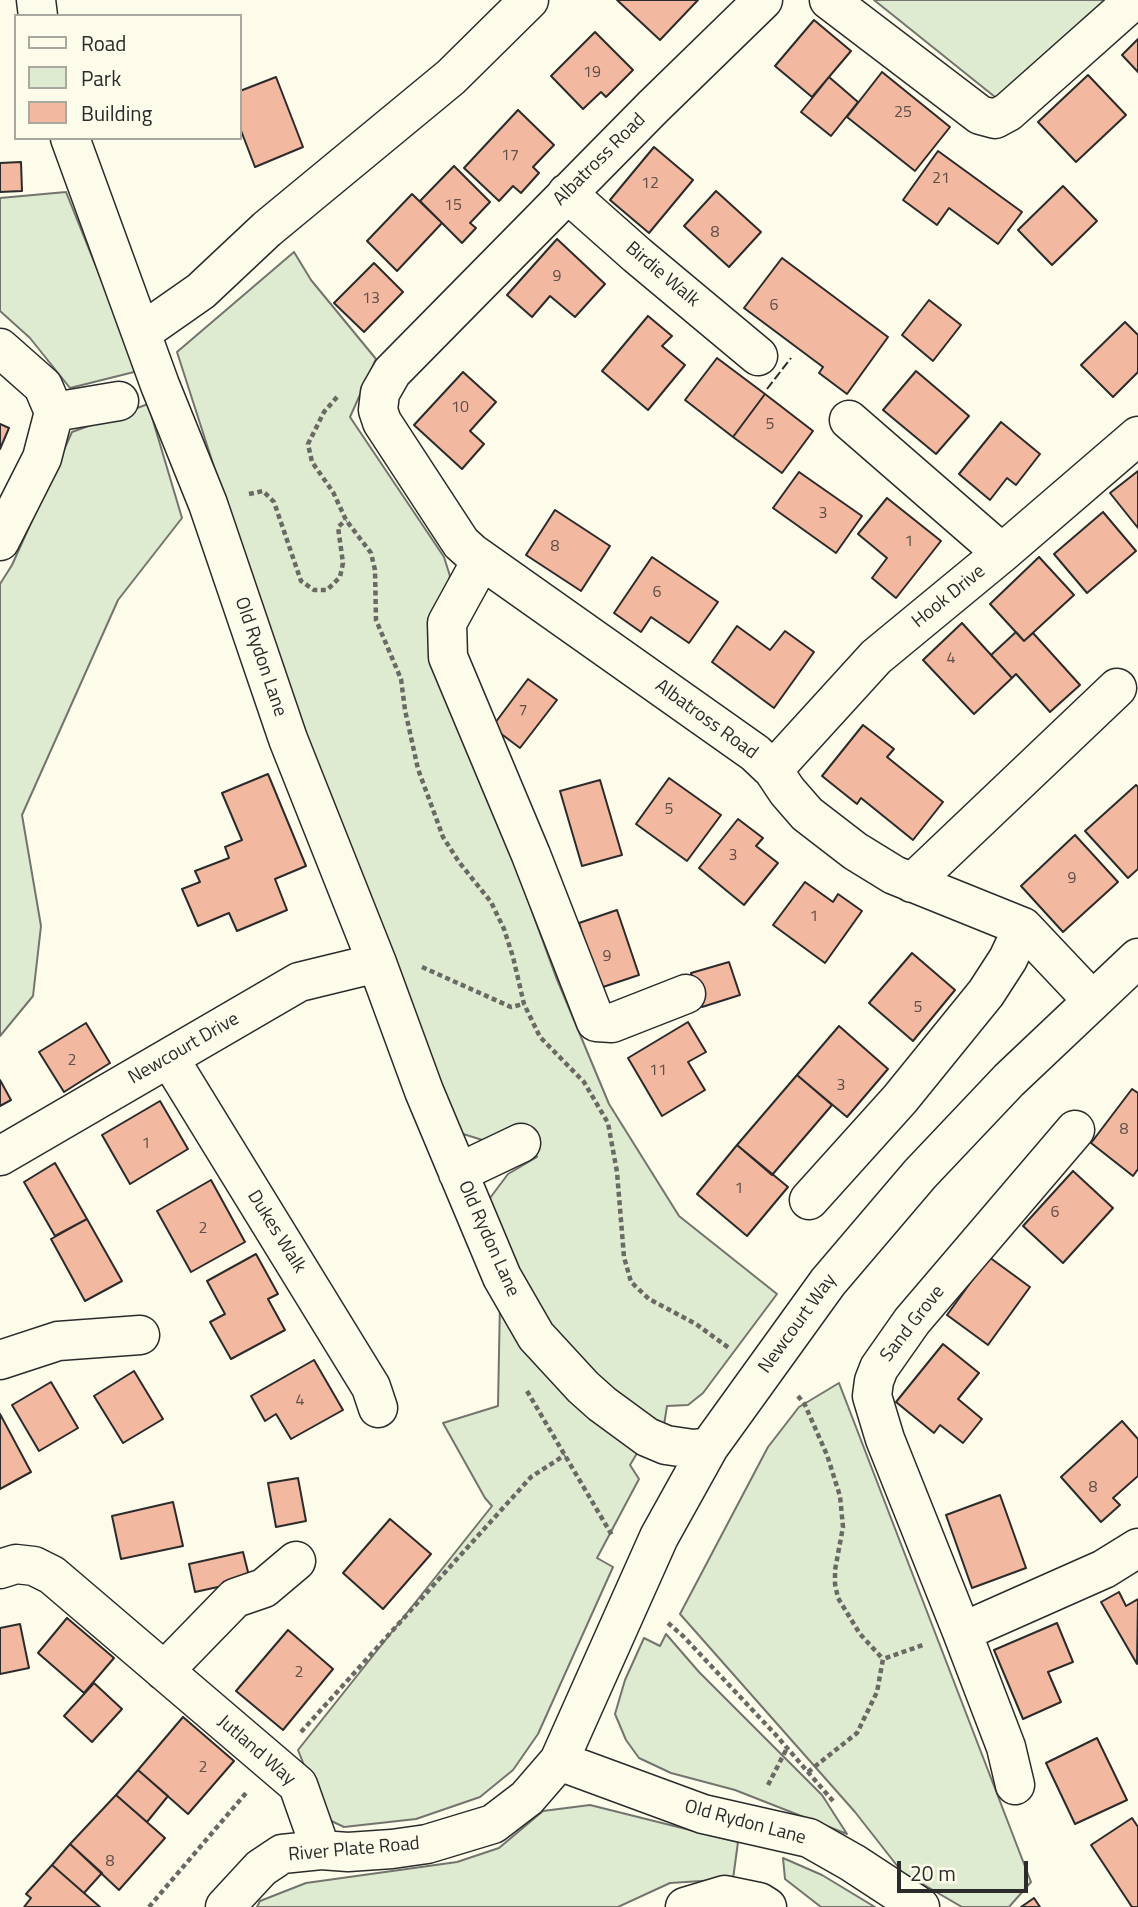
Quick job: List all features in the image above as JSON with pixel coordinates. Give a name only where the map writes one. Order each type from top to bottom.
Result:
[{"type":"street","points":[[141,333],[201,291],[267,229],[451,78],[529,0]]},
{"type":"street","name":"Albatross Road","points":[[763,0],[567,193],[392,372],[380,393],[378,410],[382,422],[461,543],[481,561],[755,753],[773,770],[807,814],[855,851],[894,875],[1023,927],[1092,1000]]},
{"type":"street","points":[[829,0],[980,115],[995,119],[1008,112],[1135,0]]},
{"type":"street","name":"Old Rydon Lane","points":[[71,140],[141,333],[208,504],[288,739],[458,1173],[502,1277],[536,1336],[583,1387],[647,1437],[666,1445],[693,1449],[709,1447]]},
{"type":"street","name":"Birdie Walk","points":[[567,193],[758,356]]},
{"type":"street","points":[[0,348],[43,386],[54,412],[42,458],[0,541]]},
{"type":"street","points":[[54,412],[119,401]]},
{"type":"street","points":[[849,420],[1002,553]]},
{"type":"street","name":"Hook Drive","points":[[773,770],[876,657],[1138,436]]},
{"type":"street","points":[[481,561],[447,623],[448,657],[536,867],[596,1022],[612,1023],[686,994]]},
{"type":"street","points":[[912,883],[1117,688]]},
{"type":"street","points":[[809,1200],[900,1098],[986,993],[1008,959],[1023,927]]},
{"type":"street","name":"Newcourt Way","points":[[559,1761],[659,1536],[709,1447],[828,1282],[920,1174],[1009,1080],[1138,958]]},
{"type":"street","name":"Newcourt Drive","points":[[0,1156],[299,982],[377,962]]},
{"type":"street","name":"Dukes Walk","points":[[169,1058],[372,1387],[378,1408]]},
{"type":"street","name":"Sand Grove","points":[[1015,1785],[1006,1747],[885,1439],[872,1396],[879,1368],[912,1321],[1075,1130]]},
{"type":"street","name":"Old Rydon Lane","points":[[458,1173],[522,1143]]},
{"type":"street","points":[[0,1360],[58,1341],[140,1335]]},
{"type":"street","points":[[962,1632],[1104,1569],[1138,1548]]},
{"type":"street","points":[[164,1671],[235,1598],[264,1588],[296,1561]]},
{"type":"street","name":"Jutland Way","points":[[0,1569],[16,1564],[34,1566],[52,1575],[298,1785],[321,1850]]},
{"type":"street","name":"Old Rydon Lane","points":[[559,1761],[703,1814],[808,1838],[853,1863],[920,1907]]},
{"type":"street","name":"River Plate Road","points":[[225,1907],[261,1868],[282,1854],[321,1850],[348,1852],[428,1844],[493,1824],[527,1798],[559,1761]]},
{"type":"street","points":[[685,1907],[725,1895],[759,1902],[766,1907]]},
{"type":"path","points":[[339,393],[324,412],[308,444],[312,462],[333,492],[346,520],[371,553],[375,570],[376,620],[401,679],[412,743],[429,802],[443,837],[491,902],[500,920],[513,957],[524,1004],[540,1037],[584,1082],[608,1124],[617,1172],[624,1257],[631,1282],[649,1299],[696,1324],[730,1348]]},
{"type":"path","points":[[208,504],[263,491],[274,502],[301,581],[314,590],[327,590],[340,578],[343,563],[338,527],[346,520]]},
{"type":"path","points":[[377,962],[405,960],[511,1007],[524,1004]]},
{"type":"path","points":[[793,1390],[814,1423],[840,1496],[843,1527],[835,1570],[838,1598],[860,1634],[883,1659]]},
{"type":"path","points":[[149,1907],[272,1763],[531,1477],[565,1455]]},
{"type":"path","points":[[883,1659],[962,1632]]},
{"type":"path","points":[[808,1772],[857,1733],[877,1692],[883,1659]]},
{"type":"green space","points":[[874,0],[1118,0],[1000,101]]},
{"type":"green space","points":[[66,192],[138,371],[70,388],[30,338],[0,311],[0,198]]},
{"type":"green space","points":[[294,252],[311,280],[376,359],[350,417],[444,557],[450,576],[443,600],[485,783],[556,977],[609,1104],[679,1216],[777,1294],[703,1393],[688,1405],[667,1406],[664,1425],[631,1413],[560,1346],[490,1220],[490,1198],[508,1174],[537,1157],[529,1131],[495,1144],[460,1133],[302,728],[177,352]]},
{"type":"green space","points":[[148,404],[182,518],[118,600],[22,815],[41,926],[33,996],[0,1036],[0,584],[12,565],[72,432]]},
{"type":"green space","points":[[500,1301],[639,1450],[630,1465],[639,1479],[597,1558],[613,1567],[538,1734],[513,1770],[480,1797],[416,1819],[344,1827],[325,1818],[298,1750],[492,1506],[443,1423],[498,1406]]},
{"type":"green space","points":[[839,1383],[1031,1882],[1009,1907],[962,1907],[902,1872],[855,1812],[680,1614],[768,1447],[799,1407]]},
{"type":"green space","points":[[666,1634],[699,1672],[822,1795],[847,1834],[735,1790],[671,1773],[639,1758],[626,1740],[615,1714],[625,1680],[644,1638],[660,1646]]},
{"type":"green space","points":[[590,1805],[738,1842],[733,1879],[670,1883],[618,1907],[257,1907],[260,1901],[306,1883],[457,1862],[499,1848],[543,1811]]},
{"type":"green space","points":[[783,1858],[822,1875],[875,1907],[821,1907],[785,1879]]},
{"type":"building","points":[[617,0],[698,0],[660,40]]},
{"type":"building","points":[[814,20],[851,51],[812,97],[775,66]]},
{"type":"building","points":[[595,32],[633,70],[606,97],[601,92],[583,109],[551,76]]},
{"type":"building","points":[[1138,39],[1138,72],[1122,55]]},
{"type":"building","points":[[882,72],[950,127],[915,171],[847,117]]},
{"type":"building","points":[[1088,75],[1126,115],[1076,162],[1038,122]]},
{"type":"building","points":[[276,77],[303,147],[255,167],[242,133],[242,90]]},
{"type":"building","points":[[829,77],[858,102],[831,136],[801,112]]},
{"type":"building","points":[[518,110],[554,145],[533,167],[539,173],[521,193],[513,186],[499,201],[464,168]]},
{"type":"building","points":[[654,147],[693,180],[649,233],[610,200]]},
{"type":"building","points":[[938,151],[1022,212],[998,244],[949,208],[937,225],[903,200]]},
{"type":"building","points":[[21,162],[22,191],[0,192],[0,163]]},
{"type":"building","points":[[454,166],[490,202],[470,223],[476,228],[462,243],[420,201]]},
{"type":"building","points":[[1063,186],[1097,221],[1052,265],[1018,230]]},
{"type":"building","points":[[716,191],[761,232],[729,267],[684,226]]},
{"type":"building","points":[[412,194],[442,223],[397,271],[367,241]]},
{"type":"building","points":[[557,239],[605,284],[575,317],[550,296],[532,317],[507,295]]},
{"type":"building","points":[[782,258],[888,337],[847,394],[819,373],[823,367],[744,308]]},
{"type":"building","points":[[374,263],[403,292],[364,332],[334,303]]},
{"type":"building","points":[[929,300],[961,325],[933,361],[902,335]]},
{"type":"building","points":[[648,316],[672,336],[662,346],[685,365],[648,410],[602,371]]},
{"type":"building","points":[[1125,322],[1138,335],[1138,372],[1113,397],[1081,365]]},
{"type":"building","points":[[717,358],[765,394],[733,437],[685,400]]},
{"type":"building","points":[[916,371],[969,416],[936,454],[883,410]]},
{"type":"building","points":[[463,372],[496,402],[470,431],[484,444],[462,469],[414,425]]},
{"type":"building","points":[[765,394],[813,431],[782,473],[733,437]]},
{"type":"building","points":[[1001,422],[1040,454],[1016,485],[1007,478],[990,500],[959,474]]},
{"type":"building","points":[[0,424],[9,428],[0,449]]},
{"type":"building","points":[[1138,471],[1138,528],[1110,493]]},
{"type":"building","points":[[799,472],[862,516],[836,553],[773,508]]},
{"type":"building","points":[[887,498],[941,541],[896,598],[872,578],[887,558],[858,534]]},
{"type":"building","points":[[555,510],[610,546],[581,591],[526,555]]},
{"type":"building","points":[[1103,512],[1136,551],[1087,593],[1054,554]]},
{"type":"building","points":[[652,557],[718,602],[689,643],[651,617],[641,632],[614,613]]},
{"type":"building","points":[[1039,557],[1074,595],[1024,641],[990,604]]},
{"type":"building","points":[[962,623],[1012,678],[974,714],[923,660]]},
{"type":"building","points":[[737,626],[770,650],[785,631],[814,652],[774,708],[712,662]]},
{"type":"building","points":[[1016,632],[1024,641],[1033,633],[1080,685],[1050,712],[1016,674],[1012,678],[991,655]]},
{"type":"building","points":[[528,679],[557,700],[520,748],[492,727]]},
{"type":"building","points":[[863,725],[894,749],[887,757],[943,802],[913,840],[861,798],[857,804],[822,776]]},
{"type":"building","points":[[268,774],[306,866],[275,879],[287,910],[237,931],[229,913],[198,926],[182,889],[200,882],[195,871],[229,858],[225,847],[242,840],[222,793]]},
{"type":"building","points":[[669,778],[721,815],[687,861],[636,824]]},
{"type":"building","points":[[600,780],[622,855],[582,866],[560,791]]},
{"type":"building","points":[[1136,785],[1138,869],[1128,878],[1085,831]]},
{"type":"building","points":[[738,819],[763,838],[756,846],[778,863],[744,905],[699,868]]},
{"type":"building","points":[[1075,835],[1118,882],[1063,932],[1021,886]]},
{"type":"building","points":[[805,882],[833,902],[838,894],[862,911],[825,963],[773,925]]},
{"type":"building","points":[[617,910],[639,975],[600,988],[579,923]]},
{"type":"building","points":[[912,953],[955,990],[913,1041],[869,1003]]},
{"type":"building","points":[[729,962],[740,995],[702,1007],[691,973]]},
{"type":"building","points":[[688,1022],[706,1052],[688,1062],[705,1090],[662,1116],[628,1058]]},
{"type":"building","points":[[86,1023],[110,1063],[64,1092],[39,1052]]},
{"type":"building","points":[[839,1026],[888,1069],[847,1117],[797,1075]]},
{"type":"building","points":[[797,1075],[832,1105],[772,1175],[737,1145]]},
{"type":"building","points":[[0,1080],[11,1100],[0,1106]]},
{"type":"building","points":[[1132,1089],[1138,1093],[1138,1169],[1133,1176],[1091,1143]]},
{"type":"building","points":[[160,1101],[188,1149],[130,1184],[102,1135]]},
{"type":"building","points":[[737,1145],[788,1187],[747,1236],[697,1194]]},
{"type":"building","points":[[55,1163],[87,1219],[55,1236],[24,1182]]},
{"type":"building","points":[[1073,1171],[1113,1208],[1063,1263],[1023,1226]]},
{"type":"building","points":[[211,1180],[245,1242],[191,1272],[157,1211]]},
{"type":"building","points":[[87,1219],[122,1281],[85,1301],[51,1239]]},
{"type":"building","points":[[256,1254],[278,1294],[268,1299],[285,1330],[231,1359],[210,1322],[225,1314],[207,1281]]},
{"type":"building","points":[[989,1257],[1030,1287],[988,1345],[947,1315]]},
{"type":"building","points":[[943,1344],[979,1373],[958,1399],[982,1419],[963,1443],[940,1425],[934,1433],[896,1402]]},
{"type":"building","points":[[314,1360],[343,1410],[291,1439],[276,1414],[265,1421],[251,1396]]},
{"type":"building","points":[[134,1371],[163,1419],[123,1443],[94,1396]]},
{"type":"building","points":[[51,1382],[78,1428],[39,1451],[12,1405]]},
{"type":"building","points":[[0,1414],[31,1472],[0,1489]]},
{"type":"building","points":[[1122,1421],[1138,1439],[1138,1476],[1113,1498],[1120,1505],[1101,1522],[1061,1477]]},
{"type":"building","points":[[298,1478],[306,1521],[276,1527],[268,1483]]},
{"type":"building","points":[[1000,1495],[1026,1568],[972,1588],[946,1515]]},
{"type":"building","points":[[173,1502],[183,1546],[121,1559],[112,1516]]},
{"type":"building","points":[[390,1519],[431,1554],[383,1609],[343,1573]]},
{"type":"building","points":[[243,1552],[250,1580],[195,1592],[189,1564]]},
{"type":"building","points":[[1119,1592],[1126,1606],[1138,1599],[1137,1664],[1101,1602]]},
{"type":"building","points":[[67,1618],[114,1658],[84,1693],[38,1653]]},
{"type":"building","points":[[1057,1623],[1073,1662],[1048,1672],[1061,1702],[1023,1719],[994,1650]]},
{"type":"building","points":[[20,1624],[29,1668],[0,1674],[0,1628]]},
{"type":"building","points":[[288,1630],[333,1669],[283,1730],[236,1691]]},
{"type":"building","points":[[94,1683],[122,1709],[92,1742],[64,1716]]},
{"type":"building","points":[[183,1717],[234,1761],[188,1814],[138,1770]]},
{"type":"building","points":[[1097,1738],[1127,1800],[1075,1824],[1046,1763]]},
{"type":"building","points":[[138,1770],[168,1796],[147,1822],[116,1795]]},
{"type":"building","points":[[116,1795],[165,1838],[119,1890],[70,1844]]},
{"type":"building","points":[[1132,1818],[1138,1827],[1138,1907],[1132,1907],[1091,1845]]},
{"type":"building","points":[[70,1844],[102,1873],[84,1893],[52,1865]]},
{"type":"building","points":[[52,1865],[100,1907],[24,1907],[31,1898],[26,1894]]},
{"type":"building","points":[[1034,1898],[1040,1907],[1021,1907]]},
{"type":"fence","points":[[767,389],[791,358]]}]
